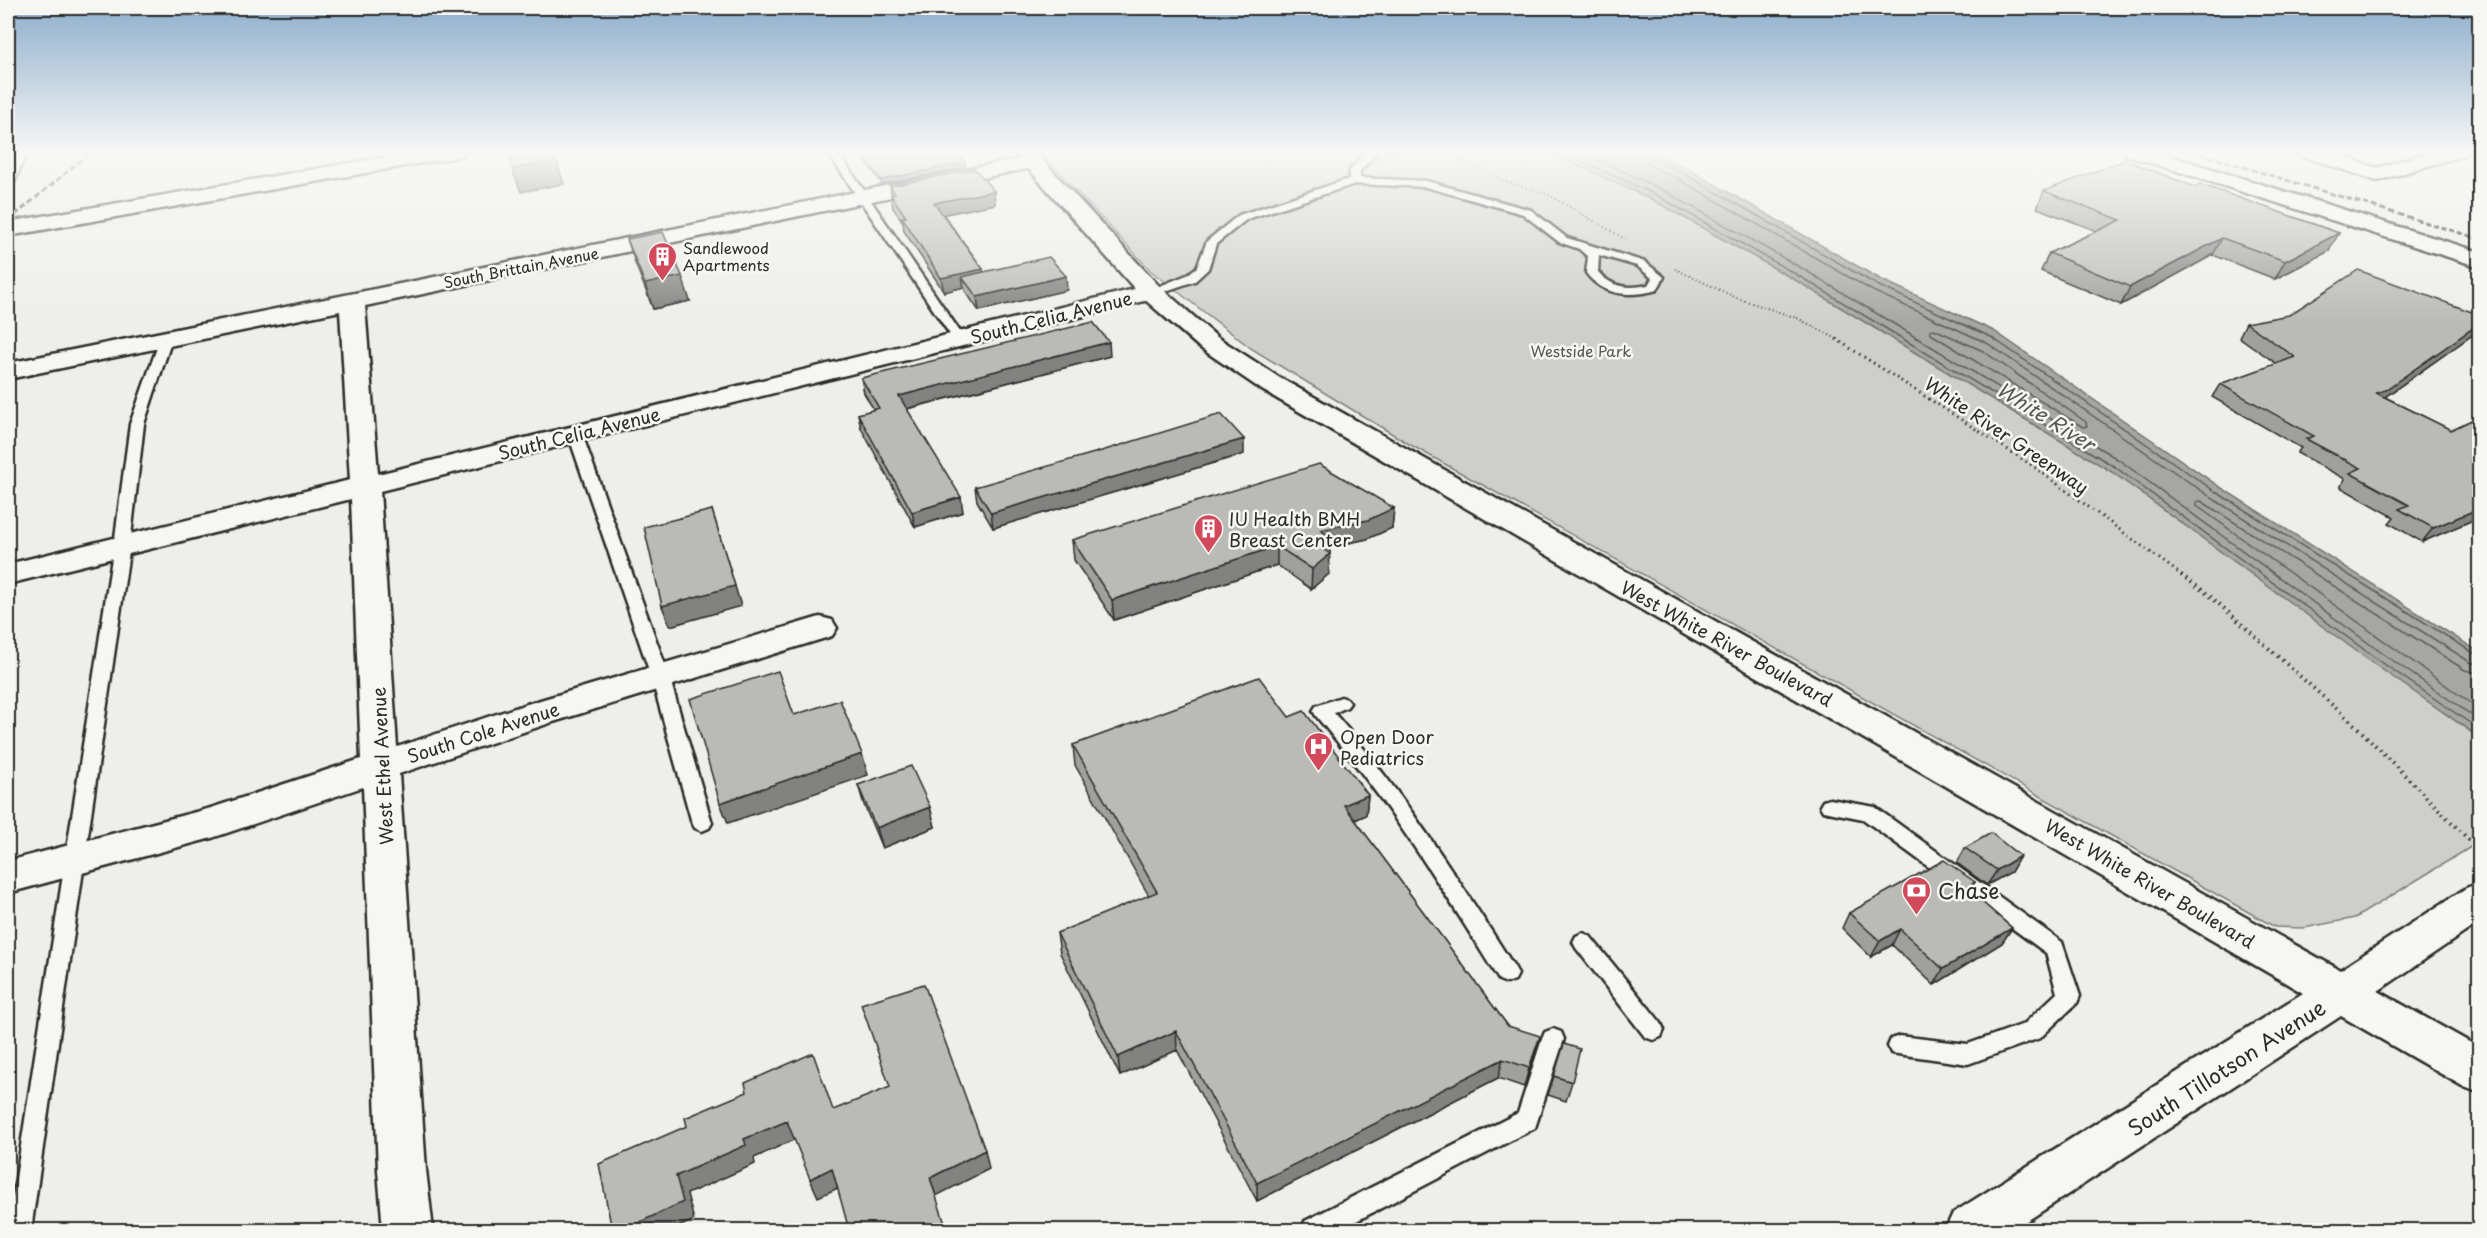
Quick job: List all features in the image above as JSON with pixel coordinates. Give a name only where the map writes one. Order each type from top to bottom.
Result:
[{"type":"street","points":[[8,229],[124,209]]},
{"type":"street","name":"South Brittain Avenue","points":[[8,371],[806,209]]},
{"type":"street","name":"West White River Boulevard","points":[[1076,209],[1151,292],[1232,359],[1340,425],[2480,1072]]},
{"type":"street","points":[[2317,209],[2480,260]]},
{"type":"street","name":"South Celia Avenue","points":[[8,574],[1151,292]]},
{"type":"street","name":"West Ethel Avenue","points":[[352,301],[382,764],[402,1170],[408,1230]]},
{"type":"street","name":"South Cole Avenue","points":[[8,877],[212,823],[382,764],[820,628]]},
{"type":"street","name":"South Tillotson Avenue","points":[[1970,1230],[2342,992],[2468,908]]},
{"type":"lane","points":[[872,209],[959,339]]},
{"type":"lane","points":[[1151,292],[1191,278],[1202,269],[1211,243],[1244,216],[1267,209]]},
{"type":"lane","points":[[1515,209],[1527,212],[1563,240],[1583,246],[1641,264],[1658,277],[1653,287],[1637,292],[1618,291],[1600,284],[1592,273],[1594,256],[1583,246]]},
{"type":"lane","points":[[19,1230],[122,546],[137,424],[166,339]]},
{"type":"lane","points":[[575,434],[660,676],[702,823]]},
{"type":"lane","points":[[1341,703],[1322,711],[1356,749],[1419,835],[1507,974]]},
{"type":"lane","points":[[1830,806],[1868,812],[2055,948],[2069,996],[2032,1031],[1968,1054],[1899,1046]]},
{"type":"lane","points":[[1583,942],[1653,1030]]},
{"type":"lane","points":[[1314,1230],[1527,1120],[1553,1039]]},
{"type":"path","points":[[1573,209],[1632,243]]},
{"type":"path","name":"White River Greenway","points":[[1670,265],[1737,298],[1797,318],[1857,350],[2049,478],[2209,595],[2277,653],[2357,727],[2480,851]]},
{"type":"green space","name":"Westside Park","points":[[1093,209],[1669,209],[1797,281],[2112,472],[2479,738],[2479,842],[2355,918],[2304,928],[2275,927],[1409,444],[1252,349],[1151,271]]},
{"type":"water","name":"White River","points":[[1669,209],[1757,209],[1880,279],[1994,331],[2220,487],[2479,652],[2479,737],[2374,664],[2112,472],[1797,281]]},
{"type":"building","points":[[900,209],[938,209],[983,269],[941,278],[902,217],[906,217]]},
{"type":"building","points":[[2091,209],[2270,209],[2339,233],[2285,261],[2222,238],[2130,287],[2049,253],[2121,220]]},
{"type":"building","points":[[663,232],[682,276],[645,284],[627,239]]},
{"type":"building","points":[[1049,257],[1066,276],[977,297],[962,277]]},
{"type":"building","points":[[2358,270],[2480,315],[2480,323],[2385,390],[2376,393],[2451,430],[2480,416],[2480,508],[2433,528],[2399,509],[2409,505],[2350,473],[2361,468],[2306,439],[2314,436],[2220,384],[2295,357],[2246,323],[2289,315]]},
{"type":"building","points":[[1093,322],[1109,342],[899,396],[961,497],[912,512],[858,414],[879,408],[861,378]]},
{"type":"building","points":[[1221,414],[1244,439],[991,513],[975,487],[1105,450]]},
{"type":"building","name":"IU Health BMH Breast Center","points":[[1319,464],[1394,508],[1368,520],[1321,530],[1330,538],[1318,546],[1330,554],[1312,569],[1277,546],[1112,600],[1072,540]]},
{"type":"building","points":[[712,510],[735,586],[662,606],[644,527]]},
{"type":"building","points":[[778,671],[794,715],[840,700],[862,754],[720,803],[690,699]]},
{"type":"building","points":[[1259,677],[1289,717],[1304,711],[1368,795],[1344,805],[1508,1026],[1540,1036],[1529,1068],[1503,1059],[1257,1183],[1176,1031],[1118,1057],[1057,933],[1157,892],[1073,745]]},
{"type":"building","points":[[911,766],[930,807],[876,828],[858,785]]},
{"type":"building","points":[[1991,833],[2020,856],[1997,870],[1965,848]]},
{"type":"building","name":"Chase","points":[[1944,860],[1975,882],[1966,888],[2012,928],[1943,969],[1900,929],[1880,941],[1849,913]]},
{"type":"building","points":[[924,984],[985,1150],[930,1178],[947,1230],[872,1230],[870,1227],[862,1230],[849,1230],[832,1168],[810,1179],[787,1121],[744,1139],[746,1145],[676,1176],[683,1202],[623,1230],[612,1230],[599,1164],[687,1126],[685,1118],[747,1092],[745,1083],[813,1053],[833,1110],[890,1087],[861,1004]]},
{"type":"building","points":[[1564,1044],[1580,1049],[1572,1082],[1554,1076]]},
{"type":"railway","points":[[8,221],[23,209]]},
{"type":"railway","points":[[2381,209],[2480,239]]},
{"type":"place","name":"Sandlewood Apartments","points":[[662,282]]},
{"type":"place","name":"IU Health BMH Breast Center","points":[[1208,554]]},
{"type":"place","name":"Open Door Pediatrics","points":[[1319,772]]},
{"type":"place","name":"Chase","points":[[1917,916]]}]
